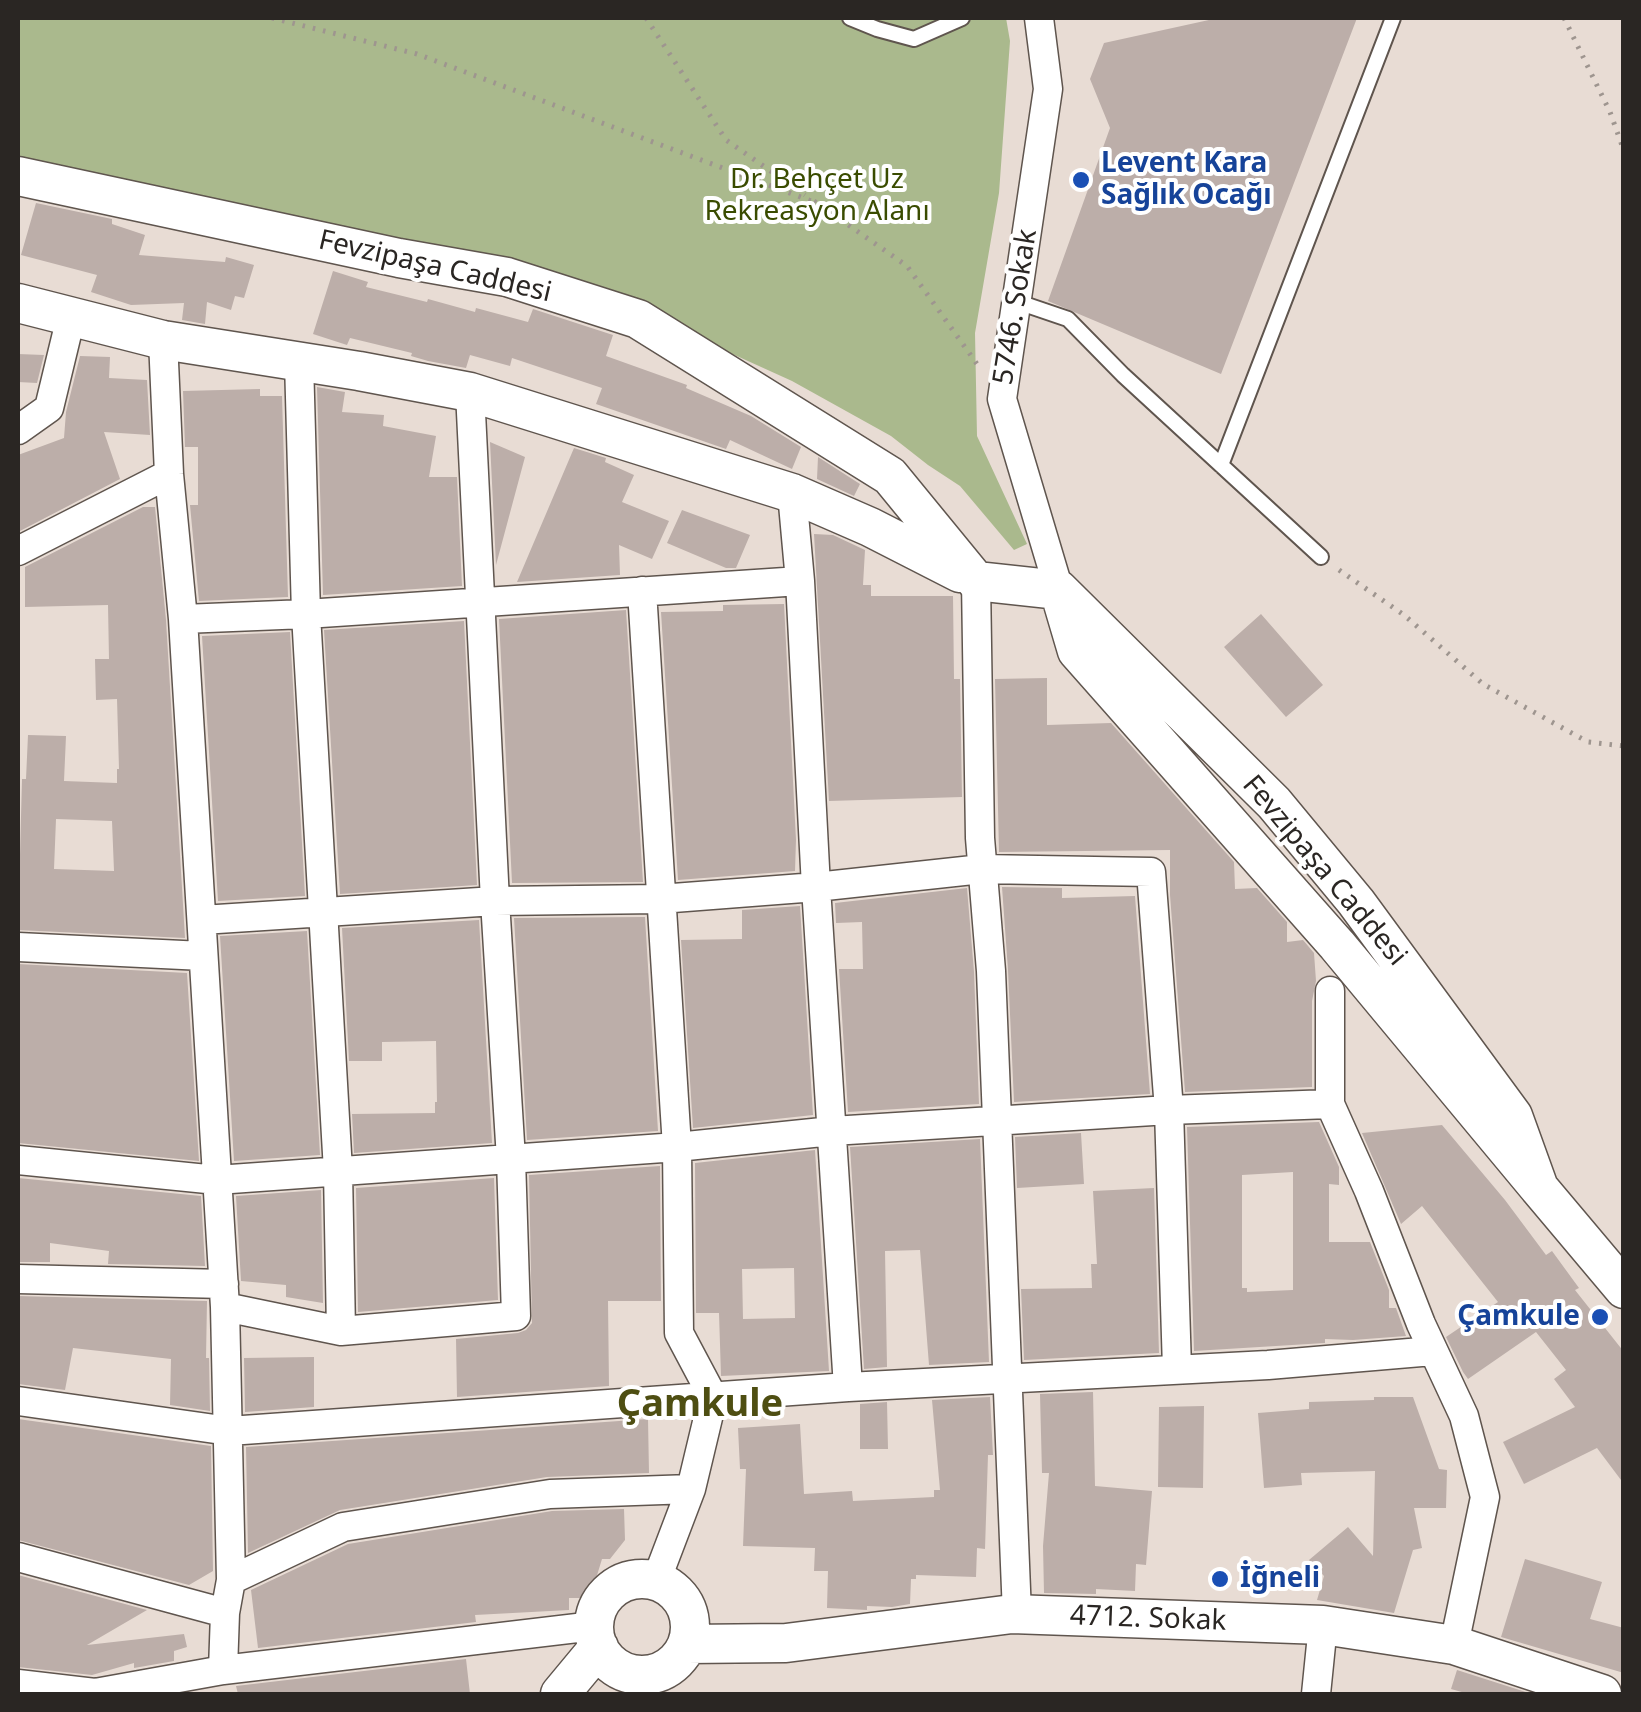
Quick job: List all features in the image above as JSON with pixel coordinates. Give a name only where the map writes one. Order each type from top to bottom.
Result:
[{"type":"street","name":"5746. Sokak","points":[[1039,18],[1048,90],[1002,399],[1059,590]]},
{"type":"street","name":"Fevzipaşa Caddesi","points":[[18,176],[507,278],[638,319],[890,476],[976,581]]},
{"type":"street","points":[[18,303],[163,340],[470,392],[792,493],[976,581],[1059,590]]},
{"type":"street","points":[[18,430],[49,408],[71,317]]},
{"type":"street","points":[[163,340],[224,1296],[231,1580],[225,1612],[223,1670]]},
{"type":"street","points":[[299,361],[306,614],[338,1170],[341,1332]]},
{"type":"street","points":[[18,1279],[224,1296],[341,1332],[516,1316],[470,392]]},
{"type":"street","points":[[18,550],[169,474]]},
{"type":"street","points":[[792,493],[848,1387]]},
{"type":"street","points":[[183,619],[800,581]]},
{"type":"street","points":[[976,581],[980,838],[990,972],[1017,1614]]},
{"type":"street","name":"Fevzipaşa Caddesi","points":[[1059,590],[1077,651],[1337,945],[1624,1289]]},
{"type":"street","points":[[642,591],[677,1147],[679,1334],[713,1397],[691,1489],[656,1581]]},
{"type":"street","points":[[202,920],[494,900],[660,899],[982,869],[1151,872],[1169,1110],[1176,1369]]},
{"type":"street","points":[[18,948],[203,956]]},
{"type":"street","points":[[1330,990],[1330,1104],[1421,1324],[1464,1416],[1485,1497],[1454,1645]]},
{"type":"street","points":[[18,1160],[217,1180],[677,1147],[832,1131],[1330,1104]]},
{"type":"street","points":[[18,1401],[229,1431],[1433,1350]]},
{"type":"street","points":[[231,1580],[343,1527],[550,1494],[691,1489]]},
{"type":"street","points":[[18,1557],[225,1612]]},
{"type":"street","points":[[656,1581],[670,1587],[688,1613],[687,1644],[666,1668],[636,1674],[608,1660],[596,1637],[596,1612],[612,1589],[624,1582],[656,1581]]},
{"type":"street","name":"4712. Sokak","points":[[687,1644],[786,1643],[1017,1614],[1323,1624],[1454,1645],[1602,1694]]},
{"type":"street","points":[[1316,1694],[1323,1624]]},
{"type":"street","points":[[18,1684],[94,1693],[223,1670],[596,1637]]},
{"type":"street","points":[[560,1694],[596,1637]]},
{"type":"lane","points":[[850,18],[914,39],[962,18]]},
{"type":"lane","points":[[1221,465],[1393,18]]},
{"type":"lane","points":[[1018,302],[1068,319],[1123,375],[1320,556]]},
{"type":"path","points":[[272,18],[416,54],[814,202]]},
{"type":"path","points":[[646,18],[726,140],[907,266],[1002,399]]},
{"type":"path","points":[[1564,18],[1610,112],[1624,151]]},
{"type":"path","points":[[1320,556],[1404,616],[1483,684],[1588,742],[1624,746]]},
{"type":"green space","name":"Dr. Behçet Uz Rekreasyon Alanı","points":[[18,18],[1006,18],[1010,41],[999,193],[975,333],[977,436],[1027,544],[1014,550],[960,486],[891,436],[792,381],[631,308],[18,160]]},
{"type":"building","points":[[1218,18],[1357,18],[1221,374],[1048,301],[1110,128],[1090,79],[1104,43]]},
{"type":"building","points":[[36,203],[112,219],[112,224],[145,235],[139,255],[225,262],[226,257],[254,265],[244,298],[235,296],[231,310],[207,302],[205,324],[182,320],[184,303],[131,305],[91,292],[97,275],[21,255]]},
{"type":"building","points":[[333,271],[368,282],[366,287],[427,302],[428,299],[475,312],[476,308],[528,322],[533,309],[613,335],[606,356],[687,385],[686,388],[751,416],[801,447],[792,469],[730,440],[726,449],[596,404],[602,388],[512,358],[510,366],[470,355],[466,368],[350,338],[347,345],[313,334]]},
{"type":"building","points":[[18,354],[44,355],[37,383],[18,382]]},
{"type":"building","points":[[80,356],[110,357],[109,378],[147,380],[150,435],[104,432],[120,479],[18,532],[18,455],[64,438],[66,412]]},
{"type":"building","points":[[317,387],[345,392],[342,412],[384,415],[383,426],[436,436],[429,477],[457,477],[462,586],[323,595]]},
{"type":"building","points":[[260,389],[260,396],[282,396],[288,597],[199,601],[190,505],[198,505],[198,447],[185,447],[183,391]]},
{"type":"building","points":[[490,442],[525,457],[496,565]]},
{"type":"building","points":[[574,448],[606,458],[605,462],[634,475],[622,502],[669,521],[652,559],[619,545],[620,575],[517,582]]},
{"type":"building","points":[[818,457],[860,484],[854,496],[817,479]]},
{"type":"building","points":[[143,507],[155,507],[166,620],[185,938],[18,930],[22,779],[26,779],[28,735],[66,736],[64,781],[117,783],[119,769],[117,699],[96,700],[95,659],[109,659],[108,605],[25,607],[25,567]],"holes":[[[56,819],[112,821],[114,871],[54,869]]]},
{"type":"building","points":[[682,510],[750,535],[736,568],[726,568],[667,543]]},
{"type":"building","points":[[814,534],[833,535],[865,550],[863,585],[871,585],[871,596],[953,596],[954,679],[960,679],[962,797],[829,801]]},
{"type":"building","points":[[784,604],[795,871],[678,880],[661,612],[723,611],[723,605]]},
{"type":"building","points":[[626,610],[643,882],[512,883],[499,619]]},
{"type":"building","points":[[1261,614],[1323,685],[1286,717],[1224,647]]},
{"type":"building","points":[[464,621],[477,885],[340,894],[324,630]]},
{"type":"building","points":[[290,632],[305,896],[218,901],[202,636]]},
{"type":"building","points":[[1047,678],[1047,725],[1111,723],[1234,862],[1235,889],[1257,888],[1287,922],[1287,942],[1303,940],[1314,953],[1312,1087],[1185,1092],[1170,850],[999,852],[995,679]]},
{"type":"building","points":[[1002,887],[1062,888],[1062,898],[1135,896],[1150,1094],[1014,1102]]},
{"type":"building","points":[[967,888],[979,1104],[848,1112],[839,969],[863,969],[862,922],[836,923],[835,903]]},
{"type":"building","points":[[800,906],[813,1115],[693,1128],[681,940],[742,939],[742,910]]},
{"type":"building","points":[[645,917],[658,1131],[527,1140],[514,918]]},
{"type":"building","points":[[479,920],[492,1143],[354,1153],[352,1114],[435,1113],[436,1041],[382,1042],[382,1061],[349,1061],[342,928]]},
{"type":"building","points":[[307,931],[320,1155],[234,1161],[220,936]]},
{"type":"building","points":[[18,964],[187,973],[199,1161],[18,1143]]},
{"type":"building","points":[[1319,1122],[1339,1167],[1339,1185],[1329,1184],[1329,1242],[1370,1242],[1389,1290],[1389,1308],[1396,1308],[1406,1336],[1194,1351],[1187,1127]],"holes":[[[1293,1172],[1293,1290],[1247,1292],[1247,1288],[1242,1288],[1242,1175]]]},
{"type":"building","points":[[1442,1125],[1546,1255],[1552,1251],[1579,1288],[1575,1290],[1624,1352],[1624,1484],[1597,1448],[1524,1484],[1503,1442],[1575,1407],[1554,1379],[1566,1370],[1536,1332],[1468,1379],[1463,1372],[1446,1337],[1498,1302],[1422,1206],[1401,1224],[1362,1133]]},
{"type":"building","points":[[1081,1133],[1084,1184],[1017,1188],[1015,1137]]},
{"type":"building","points":[[980,1139],[989,1362],[929,1365],[920,1250],[885,1251],[887,1367],[864,1369],[850,1147]]},
{"type":"building","points":[[815,1150],[829,1371],[721,1376],[719,1313],[696,1313],[695,1163]],"holes":[[[794,1268],[795,1318],[743,1319],[742,1269]]]},
{"type":"building","points":[[660,1166],[661,1301],[608,1301],[609,1386],[457,1397],[456,1339],[518,1333],[532,1323],[529,1175]]},
{"type":"building","points":[[18,1178],[201,1196],[205,1266],[108,1264],[109,1251],[50,1243],[50,1262],[18,1262]]},
{"type":"building","points":[[494,1178],[498,1300],[358,1312],[356,1188]]},
{"type":"building","points":[[1154,1188],[1159,1353],[1024,1360],[1021,1289],[1092,1288],[1091,1264],[1097,1264],[1093,1191]]},
{"type":"building","points":[[321,1190],[323,1303],[286,1297],[286,1285],[241,1281],[236,1196]]},
{"type":"building","points":[[18,1296],[207,1301],[210,1411],[170,1405],[171,1359],[73,1348],[65,1390],[18,1384]]},
{"type":"building","points":[[314,1357],[314,1407],[245,1412],[244,1358]]},
{"type":"building","points":[[1093,1392],[1095,1486],[1152,1491],[1146,1565],[1136,1564],[1135,1591],[1044,1593],[1049,1473],[1042,1473],[1040,1394]]},
{"type":"building","points":[[990,1397],[993,1455],[988,1455],[985,1549],[977,1548],[976,1577],[916,1575],[916,1579],[911,1579],[910,1604],[867,1606],[867,1610],[827,1608],[828,1571],[814,1571],[815,1548],[743,1546],[746,1469],[740,1469],[738,1428],[800,1424],[804,1494],[852,1491],[853,1501],[934,1497],[934,1490],[940,1490],[932,1400]]},
{"type":"building","points":[[1413,1397],[1439,1469],[1447,1470],[1446,1508],[1414,1508],[1422,1548],[1413,1550],[1394,1613],[1317,1600],[1324,1576],[1309,1560],[1348,1527],[1373,1556],[1375,1471],[1301,1473],[1302,1485],[1264,1488],[1258,1413],[1309,1409],[1309,1402]]},
{"type":"building","points":[[887,1402],[888,1449],[860,1449],[860,1404]]},
{"type":"building","points":[[1204,1406],[1203,1488],[1158,1487],[1159,1407]]},
{"type":"building","points":[[18,1419],[211,1446],[213,1571],[189,1585],[18,1540]]},
{"type":"building","points":[[648,1419],[649,1473],[547,1477],[340,1510],[248,1553],[246,1447]]},
{"type":"building","points":[[624,1509],[625,1540],[610,1559],[602,1559],[590,1598],[569,1598],[569,1610],[475,1615],[476,1622],[258,1648],[251,1590],[348,1544],[552,1511]]},
{"type":"building","points":[[1525,1559],[1602,1582],[1590,1619],[1624,1628],[1624,1673],[1501,1637]]},
{"type":"building","points":[[18,1575],[147,1610],[87,1645],[184,1634],[187,1647],[174,1651],[174,1661],[134,1668],[134,1663],[92,1675],[18,1667]]},
{"type":"building","points":[[466,1659],[470,1694],[238,1694],[236,1686]]},
{"type":"building","points":[[1457,1670],[1532,1694],[1469,1694],[1451,1689]]},
{"type":"place","name":"Levent Kara Sağlık Ocağı","points":[[1081,180]]},
{"type":"place","name":"Çamkule","points":[[1600,1317]]},
{"type":"place","name":"İğneli","points":[[1220,1579]]},
{"type":"district","name":"Çamkule","points":[[700,1405]]}]
